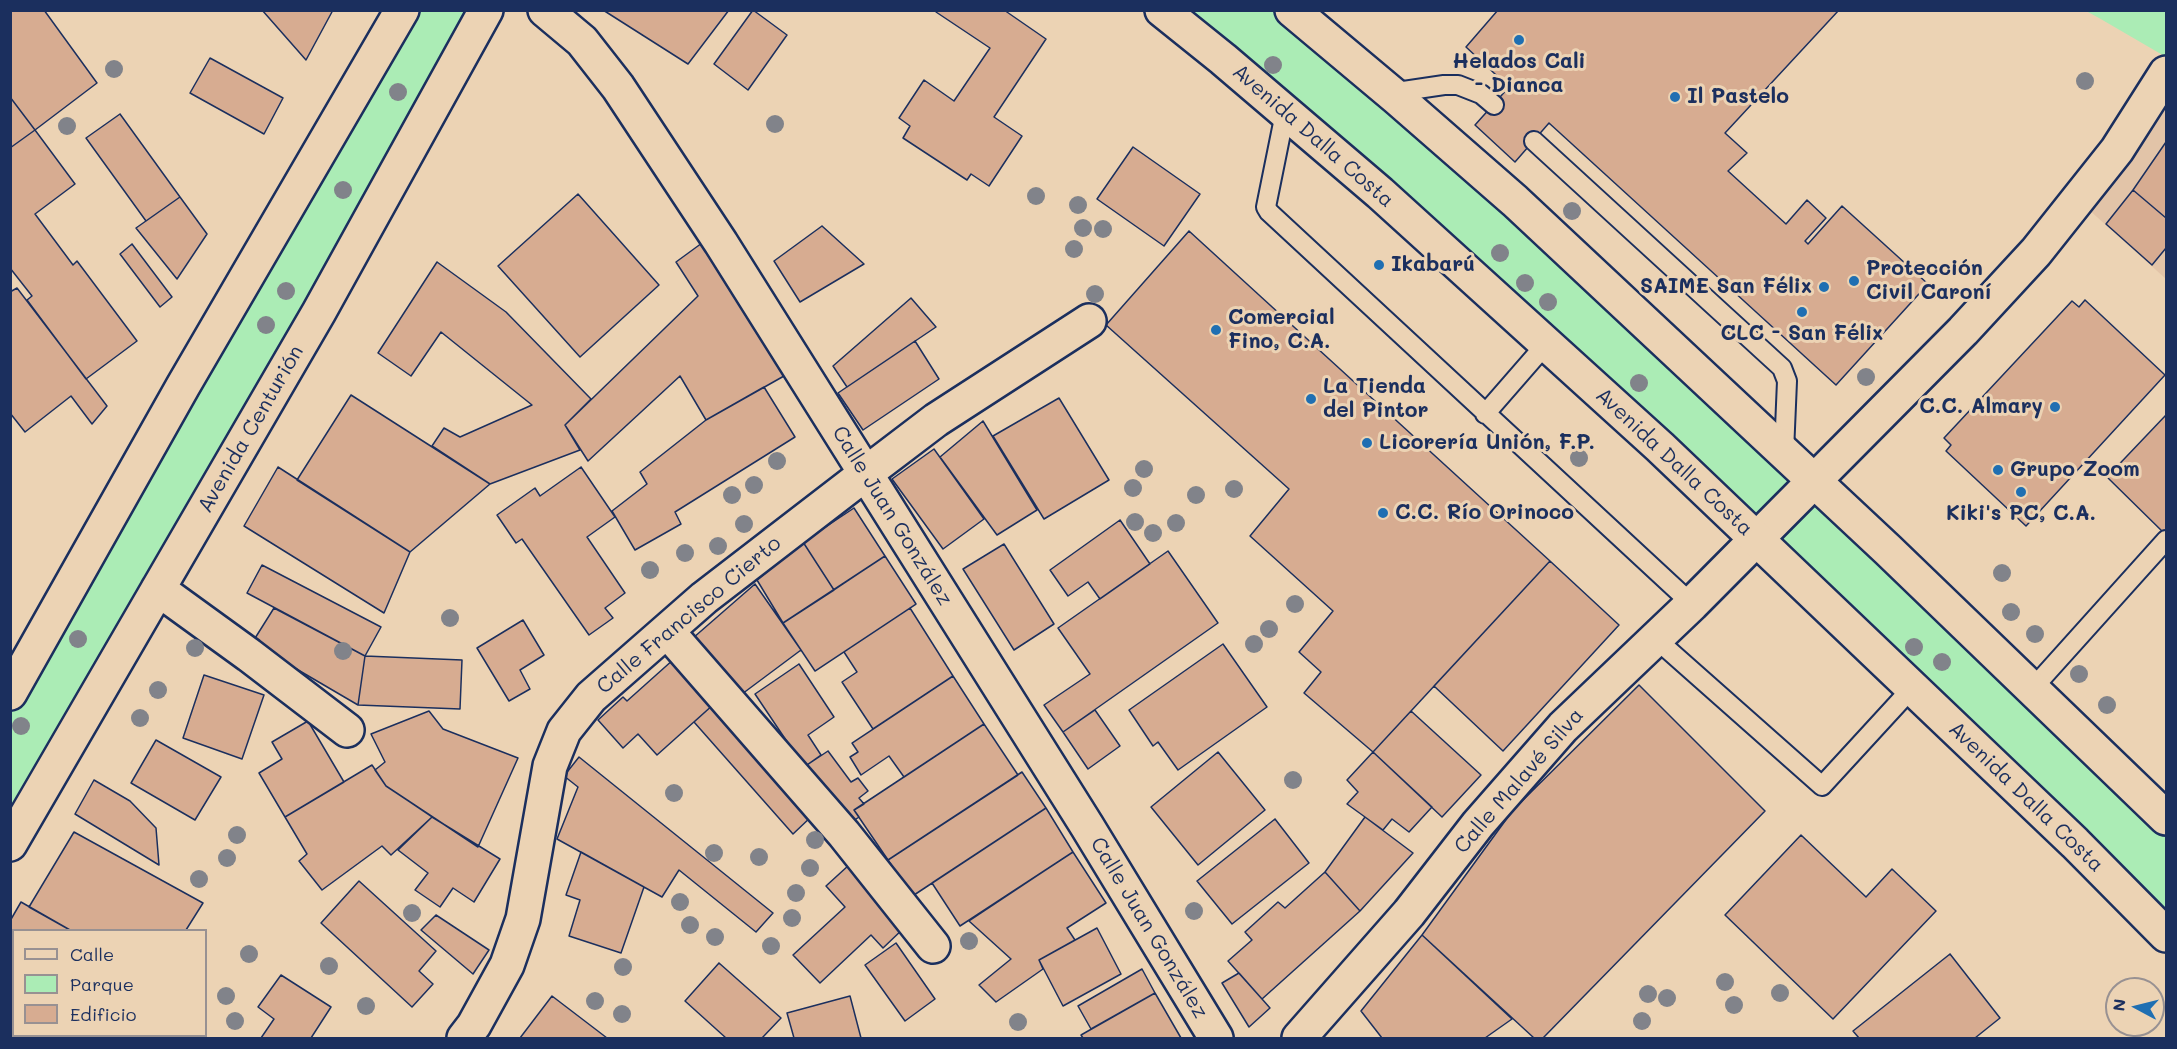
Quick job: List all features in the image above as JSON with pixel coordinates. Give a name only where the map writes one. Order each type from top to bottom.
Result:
[{"type":"street","points":[[10,693],[183,386],[402,10]]},
{"type":"street","name":"Avenida Centurión","points":[[10,844],[319,312],[486,10]]},
{"type":"street","name":"Calle Juan González","points":[[545,10],[582,41],[618,87],[721,243],[1087,826],[1216,1038]]},
{"type":"street","name":"Avenida Dalla Costa","points":[[1162,10],[1380,193],[1660,447],[2075,843],[2166,936]]},
{"type":"street","points":[[1292,10],[1515,201],[1814,480],[2166,818]]},
{"type":"street","name":"Calle Malavé Silva","points":[[1299,1038],[1408,913],[1478,824],[1563,727],[1692,604],[1963,331],[2036,252],[2117,150],[2165,79]]},
{"type":"street","name":"Calle Francisco Cierto","points":[[464,1038],[474,1026],[507,965],[520,928],[550,766],[564,730],[591,697],[704,598],[936,420],[1089,321]]},
{"type":"street","points":[[158,589],[347,730]]},
{"type":"street","points":[[667,631],[844,834],[933,946]]},
{"type":"lane","points":[[1390,93],[1458,85],[1481,94],[1494,105]]},
{"type":"lane","points":[[1285,112],[1267,210],[1692,604]]},
{"type":"lane","points":[[1534,141],[1782,368],[1787,381],[1784,452]]},
{"type":"lane","points":[[1485,414],[1546,344]]},
{"type":"lane","points":[[2032,688],[2166,540]]},
{"type":"lane","points":[[1656,639],[1822,786],[1912,688]]},
{"type":"shaded area","points":[[2166,83],[2166,279],[2078,200]]},
{"type":"green space","points":[[402,11],[486,11],[11,844],[11,693]]},
{"type":"green space","points":[[1162,11],[1292,11],[2166,818],[2166,935]]},
{"type":"green space","points":[[2086,11],[2166,11],[2166,57],[2099,18]]},
{"type":"building","points":[[10,10],[44,10],[97,83],[35,130],[10,97]]},
{"type":"building","points":[[262,10],[333,10],[306,60]]},
{"type":"building","points":[[603,10],[729,10],[688,64]]},
{"type":"building","points":[[753,10],[787,35],[748,90],[714,64]]},
{"type":"building","points":[[938,10],[1004,10],[1046,39],[994,117],[1022,136],[989,186],[971,174],[967,180],[903,138],[910,126],[899,118],[924,80],[954,101],[990,48],[936,12]]},
{"type":"building","points":[[1498,10],[1839,10],[1725,133],[1747,153],[1728,171],[1786,224],[1807,200],[1826,218],[1805,241],[1808,244],[1842,206],[1928,284],[1836,385],[1549,123],[1515,162],[1475,125],[1509,87],[1466,47]]},
{"type":"building","points":[[210,58],[283,98],[264,134],[190,93]]},
{"type":"building","points":[[10,97],[35,130],[10,148]]},
{"type":"building","points":[[120,114],[180,197],[146,221],[86,138]]},
{"type":"building","points":[[35,130],[75,184],[35,214],[73,265],[77,261],[137,341],[86,379],[27,300],[32,296],[10,268],[10,148]]},
{"type":"building","points":[[2166,142],[2166,218],[2133,190]]},
{"type":"building","points":[[1133,147],[1200,194],[1164,246],[1097,199]]},
{"type":"building","points":[[2133,190],[2166,218],[2166,248],[2152,265],[2106,224]]},
{"type":"building","points":[[578,194],[659,285],[580,357],[498,266]]},
{"type":"building","points":[[180,197],[207,234],[177,279],[136,228]]},
{"type":"building","points":[[822,226],[864,264],[800,302],[774,261]]},
{"type":"building","name":"C.C. Río Orinoco","points":[[1189,231],[1550,561],[1373,752],[1304,693],[1321,672],[1299,652],[1333,611],[1250,536],[1289,489],[1106,325]]},
{"type":"building","points":[[702,243],[784,376],[706,420],[680,376],[588,461],[565,425],[698,296],[676,262]]},
{"type":"building","points":[[132,244],[172,297],[160,307],[120,254]]},
{"type":"building","points":[[437,262],[506,312],[591,399],[565,425],[580,450],[490,484],[432,446],[444,428],[460,437],[532,405],[441,332],[411,376],[378,353]]},
{"type":"building","points":[[17,288],[107,406],[92,424],[71,396],[25,432],[10,413],[10,292]]},
{"type":"building","points":[[911,298],[936,327],[847,387],[833,366]]},
{"type":"building","name":"C.C. Almary","points":[[2085,300],[2165,375],[2026,526],[1946,451],[1951,445],[1944,438],[2072,301],[2079,307]]},
{"type":"building","points":[[915,341],[939,379],[863,430],[838,393]]},
{"type":"building","points":[[764,387],[795,437],[675,512],[681,524],[635,550],[612,511],[647,484],[640,472],[706,420]]},
{"type":"building","points":[[351,395],[490,484],[410,552],[297,480]]},
{"type":"building","points":[[1059,398],[1109,480],[1044,519],[993,436]]},
{"type":"building","points":[[2166,415],[2166,535],[2107,477]]},
{"type":"building","points":[[983,421],[1037,510],[997,535],[940,457]]},
{"type":"building","points":[[934,449],[984,519],[943,549],[892,479]]},
{"type":"building","points":[[278,467],[410,552],[384,613],[244,526]]},
{"type":"building","points":[[581,467],[615,517],[587,537],[625,593],[605,608],[613,618],[589,635],[522,539],[516,543],[497,515],[535,488],[540,496]]},
{"type":"building","points":[[854,508],[885,556],[834,590],[803,542]]},
{"type":"building","points":[[1120,520],[1150,564],[1100,599],[1088,582],[1068,596],[1050,570]]},
{"type":"building","points":[[803,542],[834,590],[783,623],[757,580]]},
{"type":"building","points":[[1004,544],[1054,624],[1014,650],[963,569]]},
{"type":"building","points":[[1168,551],[1218,623],[1063,732],[1044,705],[1090,674],[1058,628]]},
{"type":"building","points":[[885,556],[916,604],[815,671],[783,623]]},
{"type":"building","points":[[1550,561],[1619,625],[1503,751],[1434,686]]},
{"type":"building","points":[[262,565],[381,627],[365,656],[247,593]]},
{"type":"building","points":[[755,584],[801,650],[738,697],[693,638]]},
{"type":"building","points":[[274,608],[365,656],[358,705],[252,643]]},
{"type":"building","points":[[910,608],[953,676],[873,729],[842,682],[857,672],[844,652]]},
{"type":"building","points":[[523,620],[544,655],[520,670],[530,689],[509,701],[477,648]]},
{"type":"building","points":[[1223,644],[1267,707],[1178,770],[1158,742],[1153,746],[1129,710]]},
{"type":"building","points":[[365,656],[462,660],[460,709],[358,705]]},
{"type":"building","points":[[674,659],[714,704],[657,755],[638,734],[623,748],[598,720],[623,697],[627,701]]},
{"type":"building","points":[[799,664],[834,717],[808,735],[821,755],[804,767],[755,694]]},
{"type":"building","points":[[204,675],[264,695],[242,759],[183,738]]},
{"type":"building","points":[[953,676],[984,724],[904,777],[889,756],[861,775],[850,757],[858,752],[852,743]]},
{"type":"building","points":[[1639,685],[1765,811],[1543,1038],[1534,1038],[1422,935],[1513,810]]},
{"type":"building","points":[[714,704],[813,815],[793,834],[694,722]]},
{"type":"building","points":[[1095,710],[1120,746],[1088,769],[1063,732]]},
{"type":"building","points":[[429,711],[443,729],[518,758],[478,847],[386,786],[375,770],[385,762],[371,734]]},
{"type":"building","points":[[1411,711],[1481,775],[1442,817],[1373,752]]},
{"type":"building","points":[[308,721],[344,782],[285,817],[259,773],[282,759],[272,742]]},
{"type":"building","points":[[984,724],[1018,775],[888,860],[854,810]]},
{"type":"building","points":[[156,740],[221,777],[195,820],[131,783]]},
{"type":"building","points":[[828,751],[851,782],[858,778],[868,791],[859,798],[864,804],[854,810],[859,817],[846,826],[804,767]]},
{"type":"building","points":[[1218,752],[1265,810],[1198,865],[1151,807]]},
{"type":"building","points":[[1373,752],[1432,807],[1409,832],[1392,819],[1383,830],[1347,804],[1358,792],[1347,780]]},
{"type":"building","points":[[579,757],[773,913],[756,932],[679,870],[662,897],[557,839],[578,787],[564,776]]},
{"type":"building","points":[[372,765],[386,786],[432,817],[391,855],[382,846],[322,890],[299,861],[307,854],[285,817]]},
{"type":"building","points":[[1022,772],[1046,808],[911,897],[888,860]]},
{"type":"building","points":[[94,780],[130,801],[156,828],[159,865],[75,814]]},
{"type":"building","points":[[1046,808],[1073,852],[960,926],[932,883]]},
{"type":"building","points":[[432,817],[500,859],[474,902],[453,888],[440,907],[415,890],[428,873],[398,850]]},
{"type":"building","points":[[1365,817],[1413,853],[1360,911],[1325,872]]},
{"type":"building","points":[[1275,819],[1309,863],[1232,924],[1197,881]]},
{"type":"building","points":[[74,832],[203,903],[187,929],[68,929],[29,907]]},
{"type":"building","points":[[1801,835],[1866,897],[1892,869],[1936,911],[1833,1019],[1725,915]]},
{"type":"building","points":[[581,852],[644,887],[621,953],[569,936],[580,900],[566,895]]},
{"type":"building","points":[[1073,852],[1106,903],[1067,928],[1075,940],[1039,960],[1043,969],[996,1002],[979,985],[1011,959],[969,921]]},
{"type":"building","points":[[849,865],[905,927],[883,948],[871,935],[820,983],[793,955],[845,907],[826,886]]},
{"type":"building","points":[[1325,872],[1360,911],[1262,999],[1228,961],[1252,940],[1245,932],[1278,902],[1285,908]]},
{"type":"building","points":[[359,881],[436,951],[419,971],[433,984],[412,1007],[321,923]]},
{"type":"building","points":[[21,902],[68,929],[12,929],[12,960],[10,959],[10,921]]},
{"type":"building","points":[[436,915],[489,950],[473,974],[421,930]]},
{"type":"building","points":[[1097,928],[1121,974],[1063,1006],[1039,960]]},
{"type":"building","points":[[1422,935],[1512,1019],[1485,1038],[1382,1038],[1361,1011]]},
{"type":"building","points":[[896,943],[935,999],[905,1021],[865,965]]},
{"type":"building","points":[[1950,954],[2000,1018],[1975,1038],[1859,1038],[1853,1031]]},
{"type":"building","points":[[10,959],[12,960],[12,1022],[10,1022]]},
{"type":"building","points":[[719,963],[781,1018],[762,1038],[726,1038],[685,1001]]},
{"type":"building","points":[[1142,969],[1155,993],[1091,1029],[1078,1006]]},
{"type":"building","points":[[1239,973],[1270,1008],[1249,1027],[1222,983]]},
{"type":"building","points":[[281,975],[331,1007],[311,1038],[261,1038],[274,1019],[258,1007]]},
{"type":"building","points":[[1155,993],[1181,1038],[1083,1038],[1081,1035]]},
{"type":"building","points":[[552,996],[607,1038],[520,1038]]},
{"type":"building","points":[[850,996],[861,1038],[794,1038],[787,1013]]},
{"type":"building","points":[[36,1037],[147,1038],[38,1038]]},
{"type":"building","points":[[144,1037],[195,1037],[194,1038]]},
{"type":"place","name":"Helados Cali - Dianca","points":[[1519,40]]},
{"type":"place","name":"Il Pastelo","points":[[1675,97]]},
{"type":"place","name":"Ikabarú","points":[[1379,265]]},
{"type":"place","name":"Protección Civil Caroní","points":[[1854,281]]},
{"type":"place","name":"SAIME San Félix","points":[[1824,287]]},
{"type":"place","name":"CLC - San Félix","points":[[1802,312]]},
{"type":"place","name":"Comercial Fino, C.A.","points":[[1216,330]]},
{"type":"place","name":"La Tienda del Pintor","points":[[1311,399]]},
{"type":"place","name":"C.C. Almary","points":[[2055,407]]},
{"type":"place","name":"Licorería Unión, F.P.","points":[[1367,443]]},
{"type":"place","name":"Grupo Zoom","points":[[1998,470]]},
{"type":"place","name":"Kiki's PC, C.A.","points":[[2021,492]]},
{"type":"place","name":"C.C. Río Orinoco","points":[[1383,513]]}]
